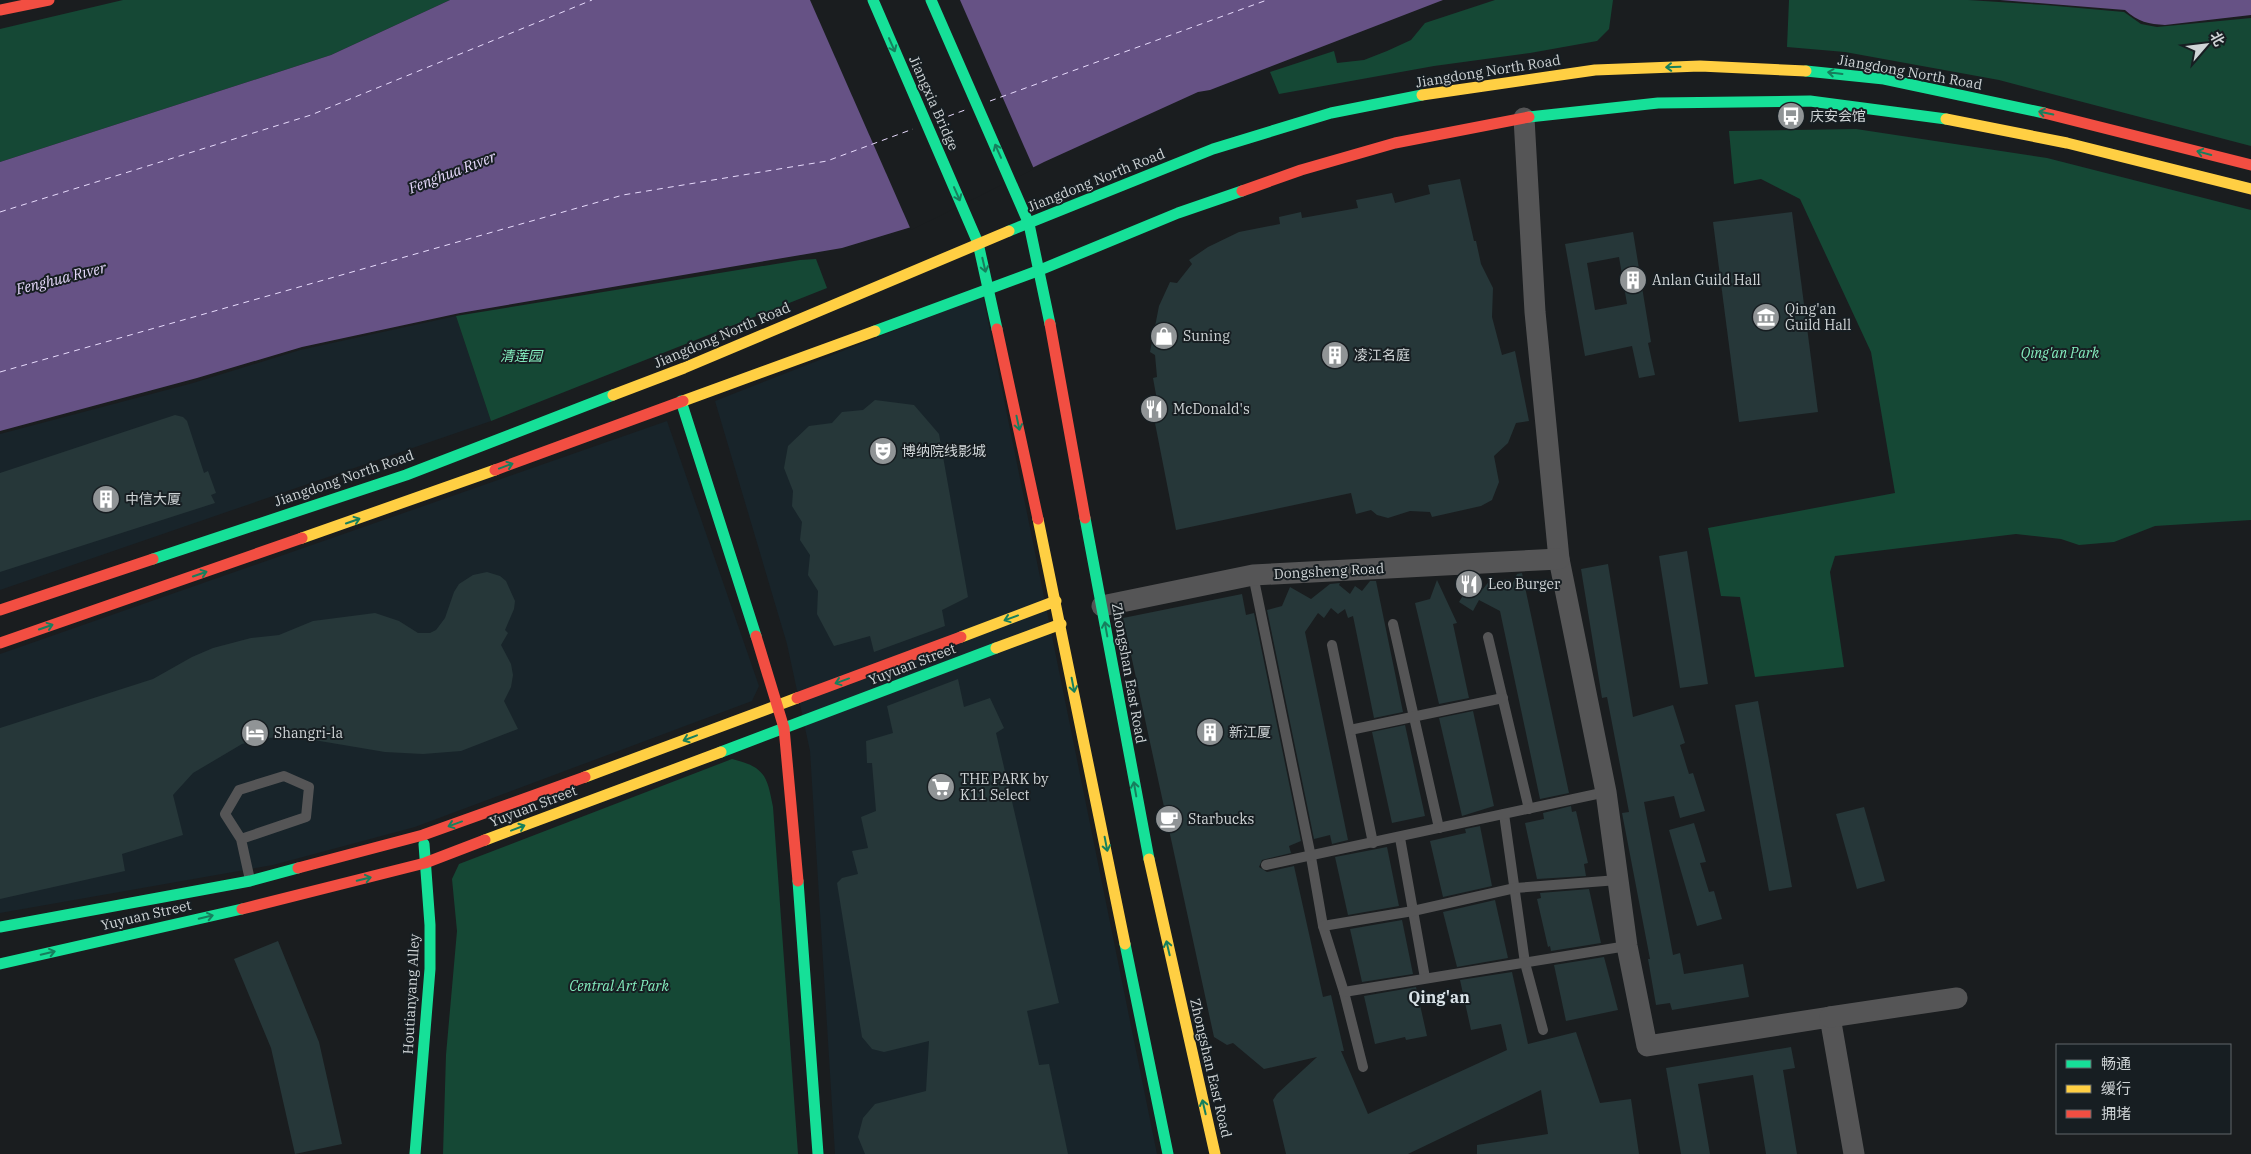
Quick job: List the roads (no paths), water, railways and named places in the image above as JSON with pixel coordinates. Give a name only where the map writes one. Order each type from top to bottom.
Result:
[{"type":"main road","points":[[0,10],[49,0]]},
{"type":"main road","name":"Jiangxia Bridge","points":[[873,0],[978,243]]},
{"type":"main road","name":"Zhongshan East Road","points":[[931,0],[1029,224],[1040,270],[1144,838],[1215,1154]]},
{"type":"main road","name":"Jiangdong North Road","points":[[0,610],[406,474],[684,368],[978,243],[1213,149],[1322,116],[1449,90],[1595,70],[1700,66],[1817,71],[1884,80],[2070,118],[2251,165]]},
{"type":"main road","points":[[0,643],[421,498],[989,287],[1040,270],[1178,213],[1301,170],[1395,143],[1524,118],[1658,103],[1732,100],[1829,103],[1976,124],[2251,189]]},
{"type":"main road","points":[[978,243],[1061,624],[1168,1154]]},
{"type":"main road","points":[[681,401],[784,728],[801,912],[818,1154]]},
{"type":"main road","name":"Yuyuan Street","points":[[0,927],[250,881],[423,835],[1056,601]]},
{"type":"main road","name":"Yuyuan Street","points":[[0,964],[306,894],[425,863],[1061,624]]},
{"type":"main road","name":"Houtianyang Alley","points":[[415,1154],[430,969],[430,925],[423,835]]},
{"type":"street","points":[[1524,118],[1534,312],[1559,559],[1606,792],[1627,946],[1648,1046],[1785,1023],[1830,1018],[1957,998]]},
{"type":"street","name":"Dongsheng Road","points":[[1102,606],[1253,575],[1559,559]]},
{"type":"street","points":[[1830,1018],[1854,1154]]},
{"type":"lane","points":[[1253,575],[1311,857],[1323,926],[1344,992],[1363,1067]]},
{"type":"lane","points":[[1393,624],[1439,828]]},
{"type":"lane","points":[[1488,637],[1528,809]]},
{"type":"lane","points":[[1332,646],[1373,843]]},
{"type":"lane","points":[[1350,730],[1503,698]]},
{"type":"lane","points":[[241,839],[306,817],[309,787],[284,776],[238,790],[225,814],[241,839],[250,881]]},
{"type":"lane","points":[[1266,865],[1400,838],[1606,792]]},
{"type":"lane","points":[[1504,814],[1525,963],[1543,1030]]},
{"type":"lane","points":[[1400,838],[1425,978]]},
{"type":"lane","points":[[1323,926],[1413,911],[1515,888],[1618,880]]},
{"type":"lane","points":[[1344,992],[1627,946]]},
{"type":"water","name":"Fenghua Rıver","points":[[450,0],[1443,0],[1210,90],[1198,92],[1044,162],[918,225],[842,248],[460,313],[302,347],[197,378],[0,431],[0,162],[331,55]]},
{"type":"water","points":[[2000,0],[2251,0],[2251,15],[2165,25],[2144,22],[2125,10]]},
{"type":"place","name":"庆安会馆","points":[[1791,116]]},
{"type":"place","name":"Anlan Guild Hall","points":[[1633,280]]},
{"type":"place","name":"Qing'an Guild Hall","points":[[1766,317]]},
{"type":"place","name":"Suning","points":[[1164,336]]},
{"type":"place","name":"凌江名庭","points":[[1335,355]]},
{"type":"place","name":"McDonald's","points":[[1154,409]]},
{"type":"place","name":"博纳院线影城","points":[[883,451]]},
{"type":"place","name":"中信大厦","points":[[106,499]]},
{"type":"place","name":"Leo Burger","points":[[1469,584]]},
{"type":"place","name":"新江厦","points":[[1210,732]]},
{"type":"place","name":"Shangri-la","points":[[255,733]]},
{"type":"place","name":"THE PARK by K11 Select","points":[[941,787]]},
{"type":"place","name":"Starbucks","points":[[1169,819]]},
{"type":"district","name":"Qing'an","points":[[1439,997]]},
{"type":"park label","name":"Qing'an Park","points":[[2060,353]]},
{"type":"park label","name":"清莲园","points":[[521,356]]},
{"type":"park label","name":"Central Art Park","points":[[619,986]]}]
